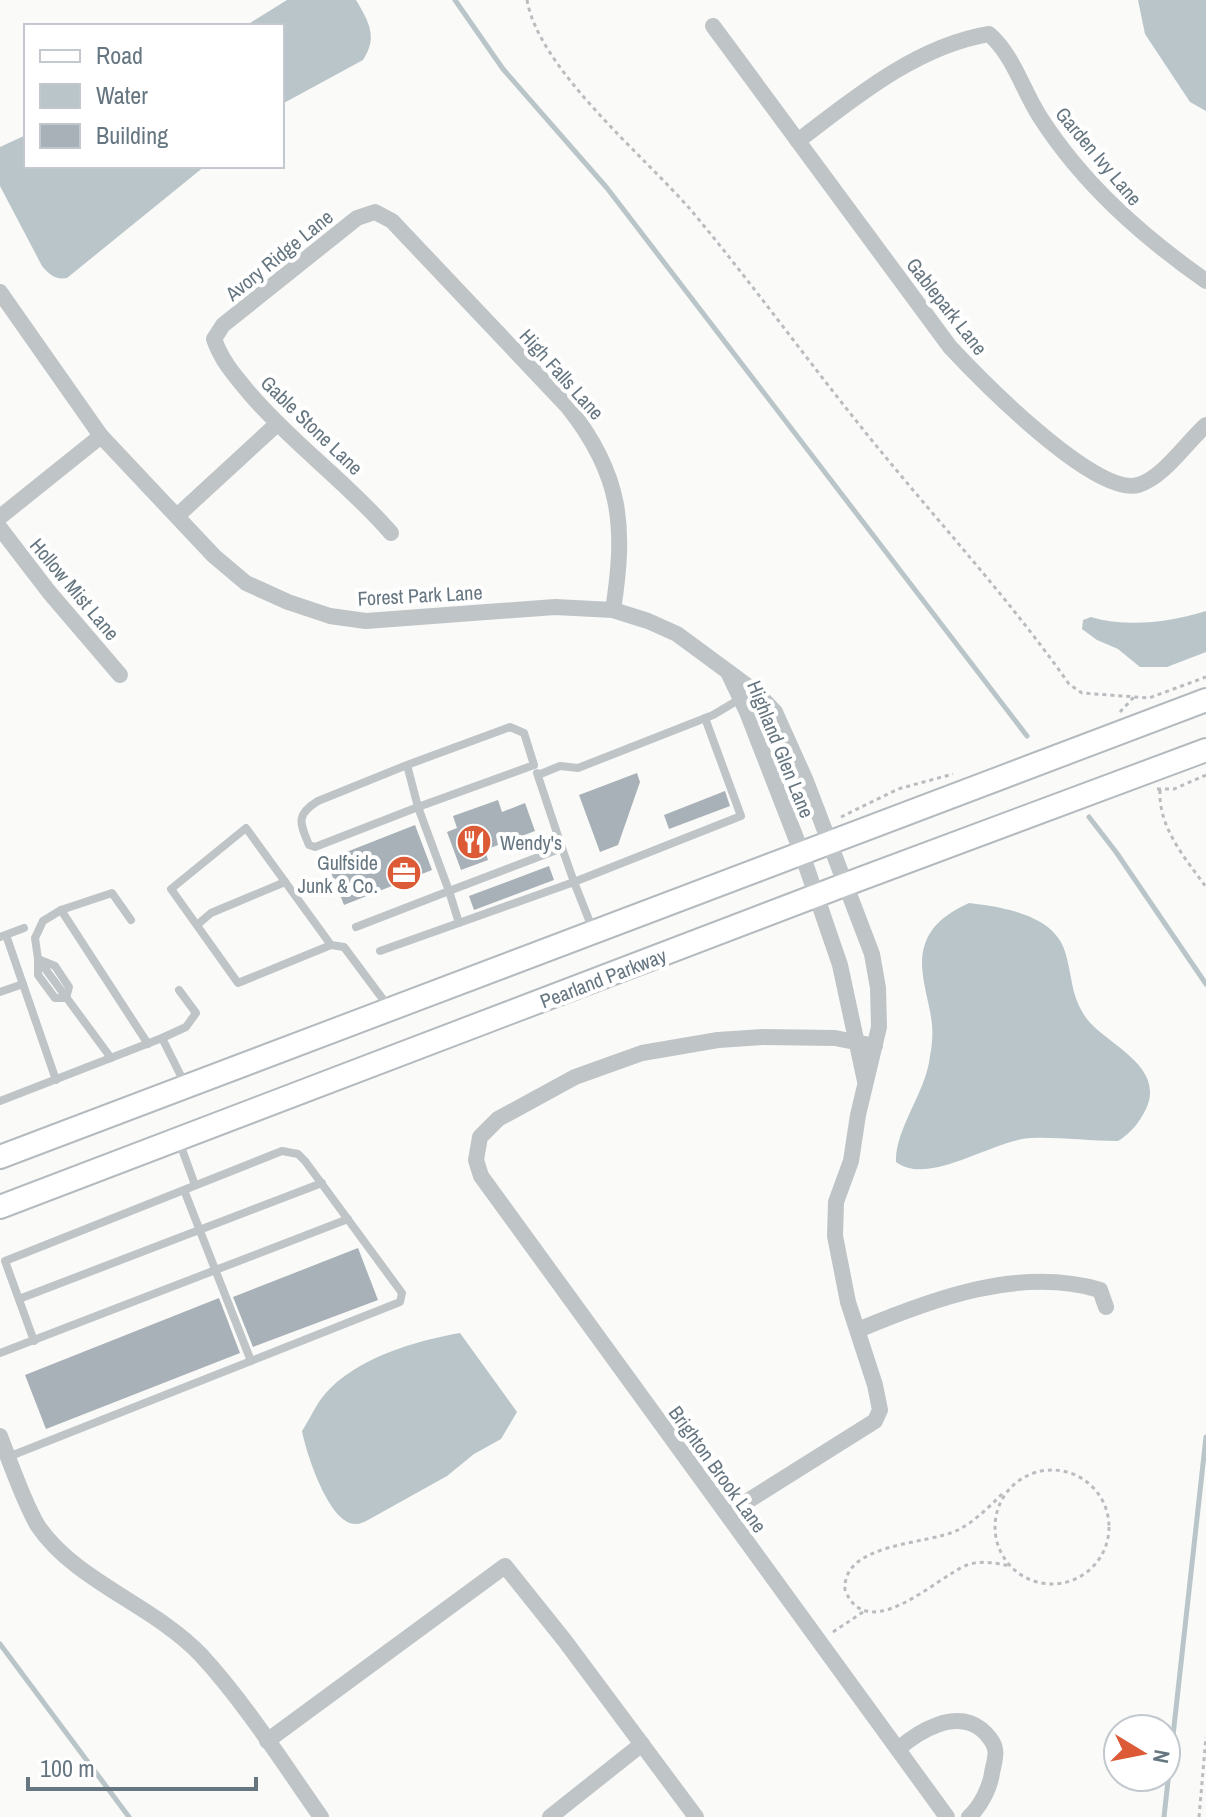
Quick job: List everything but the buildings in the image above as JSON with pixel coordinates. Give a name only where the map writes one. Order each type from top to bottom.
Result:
[{"type":"main road","points":[[0,1157],[1206,700]]},
{"type":"main road","name":"Pearland Parkway","points":[[0,1207],[1206,750]]},
{"type":"street","name":"Gablepark Lane","points":[[713,26],[950,347],[1032,427],[1101,476],[1121,485],[1134,486],[1146,483],[1161,472],[1206,425]]},
{"type":"street","name":"Garden Ivy Lane","points":[[798,141],[888,75],[967,38],[989,34],[1002,46],[1039,116],[1096,189],[1131,224],[1206,281]]},
{"type":"street","name":"Avory Ridge Lane","points":[[214,339],[223,325],[357,218],[375,212]]},
{"type":"street","name":"High Falls Lane","points":[[375,212],[392,221],[568,407],[590,435],[602,458],[619,523],[620,565],[613,610]]},
{"type":"street","name":"Forest Park Lane","points":[[0,292],[101,436],[214,556],[246,583],[330,616],[366,621],[555,607],[613,610],[677,634],[727,671]]},
{"type":"street","name":"Gable Stone Lane","points":[[214,339],[221,359],[277,424],[368,506],[391,533]]},
{"type":"street","points":[[177,516],[277,424]]},
{"type":"street","points":[[0,517],[101,436]]},
{"type":"street","name":"Hollow Mist Lane","points":[[0,528],[49,592],[120,675]]},
{"type":"street","name":"Highland Glen Lane","points":[[727,671],[741,699],[817,896],[840,965],[866,1088]]},
{"type":"street","name":"Highland Glen Lane","points":[[727,671],[757,693],[775,712],[806,781],[872,954],[878,988],[879,1027],[858,1115],[851,1161],[836,1202],[835,1236],[844,1288],[880,1410],[875,1421],[727,1514]]},
{"type":"street","name":"Brighton Brook Lane","points":[[856,1044],[835,1038],[763,1037],[718,1040],[642,1053],[575,1077],[498,1119],[480,1137],[476,1160],[481,1176],[947,1817]]},
{"type":"street","points":[[856,1044],[875,1046]]},
{"type":"street","points":[[858,1330],[930,1302],[1018,1283],[1053,1282],[1100,1290],[1106,1307]]},
{"type":"street","points":[[0,1436],[38,1526],[74,1564],[157,1617],[200,1654],[321,1817]]},
{"type":"street","points":[[267,1741],[505,1566],[696,1817]]},
{"type":"street","points":[[898,1749],[912,1737],[950,1720],[971,1722],[986,1732],[996,1749],[991,1782],[969,1817]]},
{"type":"street","points":[[550,1817],[642,1744]]},
{"type":"lane","points":[[538,775],[560,766],[578,768],[705,718],[741,699]]},
{"type":"lane","points":[[380,951],[574,882],[741,816],[705,718]]},
{"type":"lane","points":[[534,765],[315,847],[309,845],[300,820],[304,809],[318,801],[510,727],[524,733],[593,931]]},
{"type":"lane","points":[[407,765],[418,807],[459,923]]},
{"type":"lane","points":[[331,945],[246,828],[171,889],[238,983],[331,945],[344,947],[390,1008]]},
{"type":"lane","points":[[356,927],[562,848]]},
{"type":"lane","points":[[197,925],[211,913],[285,882]]},
{"type":"lane","points":[[111,1058],[38,959],[35,938],[43,921],[61,910],[112,893],[131,920]]},
{"type":"lane","points":[[61,910],[148,1044]]},
{"type":"lane","points":[[24,928],[3,936],[56,1080]]},
{"type":"lane","points":[[0,992],[23,984]]},
{"type":"lane","points":[[0,1101],[186,1027],[196,1013],[179,990]]},
{"type":"lane","points":[[162,1038],[186,1086]]},
{"type":"lane","points":[[178,1140],[195,1185]]},
{"type":"lane","points":[[8,1457],[400,1302],[402,1293],[298,1154],[282,1151],[5,1261],[34,1341]]},
{"type":"lane","points":[[19,1299],[322,1183]]},
{"type":"lane","points":[[184,1190],[251,1361]]},
{"type":"lane","points":[[0,1353],[348,1219]]},
{"type":"path","points":[[527,0],[544,41],[566,75],[689,209],[872,441],[998,588],[1069,684],[1082,693],[1149,698],[1206,677]]},
{"type":"path","points":[[1160,790],[1164,819],[1178,850],[1206,887]]},
{"type":"path","points":[[866,1610],[853,1602],[845,1590],[847,1576],[858,1562],[882,1549],[925,1541],[959,1529],[1017,1481],[1034,1473],[1065,1471],[1085,1480],[1098,1492],[1109,1527],[1105,1550],[1098,1564],[1074,1580],[1048,1583],[1028,1577],[1010,1566],[1001,1553],[995,1535],[1002,1494]]},
{"type":"path","points":[[819,1641],[866,1610],[891,1609],[905,1604],[955,1571],[978,1562],[1010,1566]]},
{"type":"path","points":[[1199,1817],[1206,1737]]},
{"type":"water","points":[[287,0],[356,0],[368,23],[371,37],[363,60],[284,103],[284,24],[248,24]]},
{"type":"water","points":[[1138,0],[1206,0],[1206,111],[1190,102],[1145,34]]},
{"type":"water","points":[[24,136],[24,168],[203,168],[67,278],[59,278],[42,266],[0,186],[0,147]]},
{"type":"water","points":[[1206,611],[1206,652],[1167,667],[1140,667],[1118,649],[1082,629],[1083,620],[1091,617],[1119,622],[1149,622]]},
{"type":"water","points":[[969,903],[1027,916],[1052,931],[1061,941],[1075,996],[1087,1019],[1141,1068],[1148,1080],[1150,1094],[1146,1109],[1127,1135],[1118,1141],[1031,1138],[943,1166],[909,1168],[896,1162],[900,1136],[923,1083],[931,1048],[932,1025],[922,964],[925,944],[942,919]]},
{"type":"water","points":[[460,1333],[517,1412],[501,1439],[474,1454],[447,1476],[368,1520],[356,1524],[346,1521],[328,1501],[320,1486],[304,1441],[302,1431],[316,1407],[338,1381],[369,1361],[406,1346]]},
{"type":"waterway","points":[[455,0],[503,69],[607,188],[1027,736]]},
{"type":"waterway","points":[[1089,817],[1206,984]]},
{"type":"waterway","points":[[1164,1817],[1206,1437]]},
{"type":"waterway","points":[[0,1644],[129,1817]]},
{"type":"place","name":"Wendy's","points":[[474,842]]},
{"type":"place","name":"Gulfside Junk & Co.","points":[[404,873]]}]
